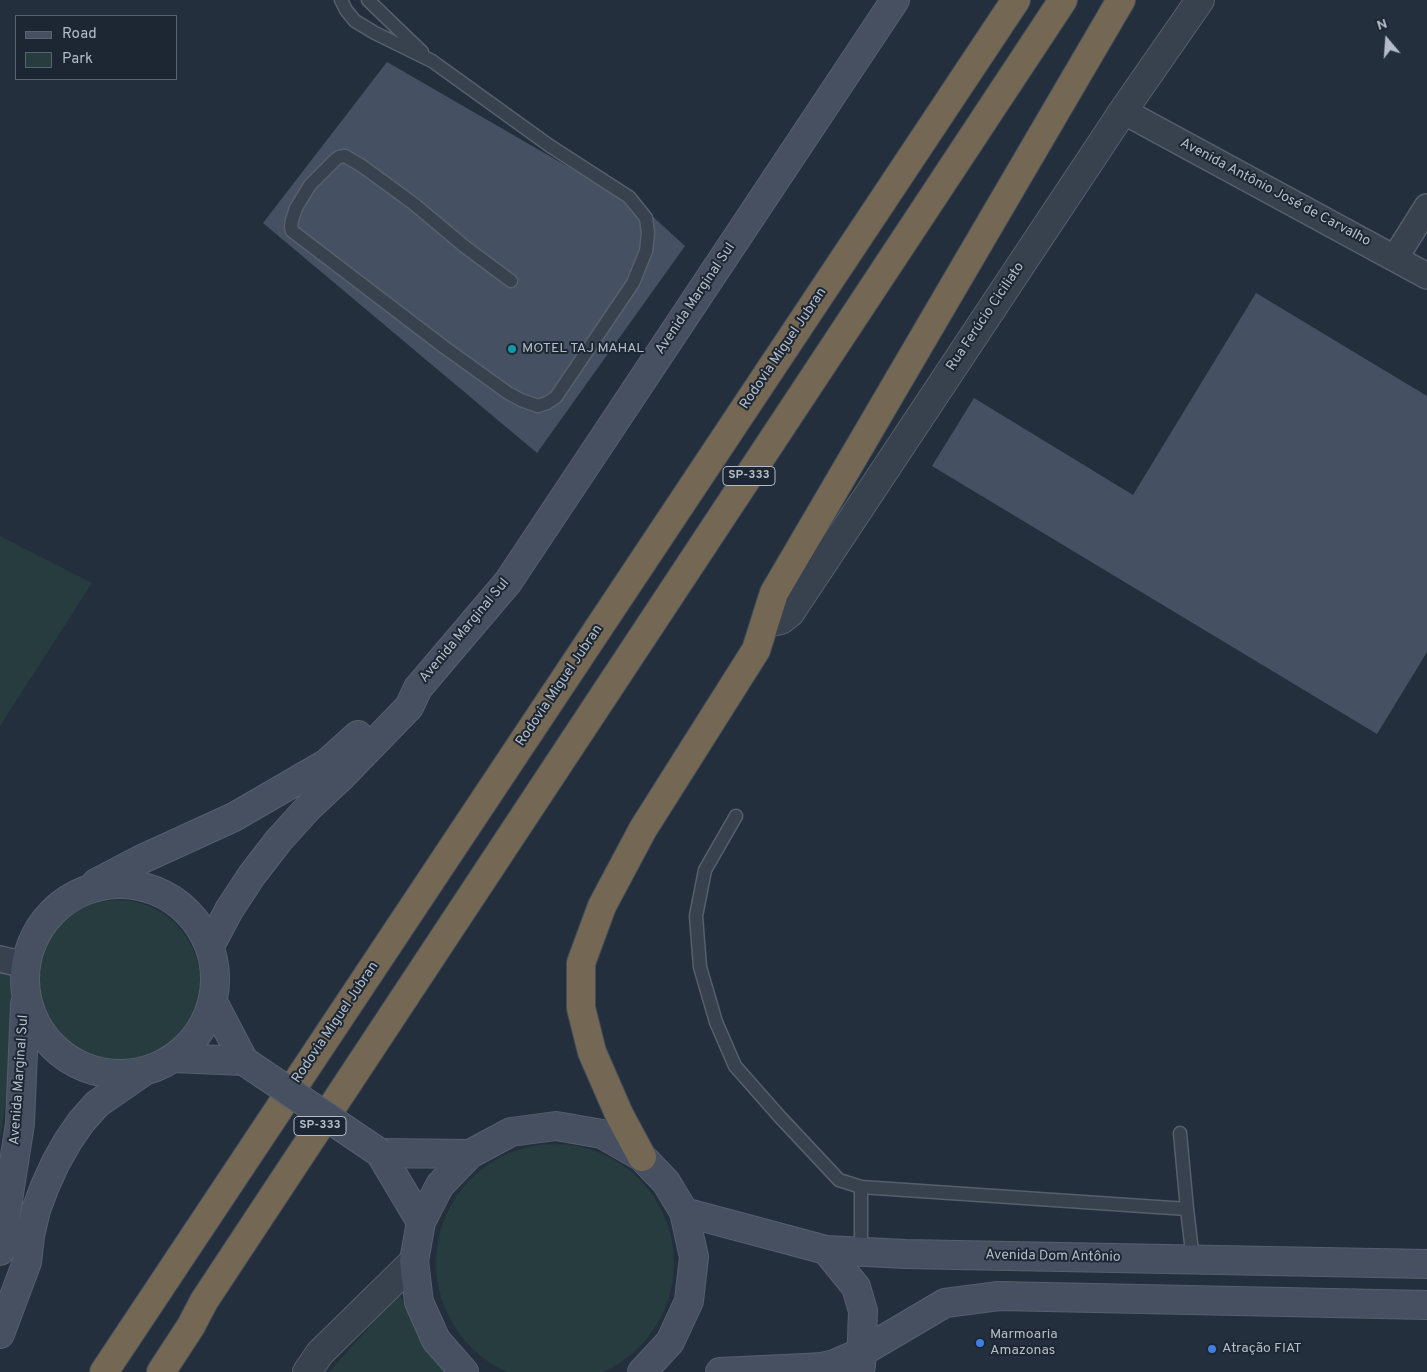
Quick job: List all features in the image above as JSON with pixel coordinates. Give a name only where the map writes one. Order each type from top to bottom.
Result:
[{"type":"highway","name":"Rodovia Miguel Jubran","points":[[104,1372],[1016,0]]},
{"type":"highway","name":"SP-333","points":[[161,1372],[191,1326],[204,1301],[1063,0]]},
{"type":"highway","points":[[642,1157],[619,1114],[592,1052],[581,1008],[581,963],[602,906],[638,838],[756,650],[774,593],[1121,0]]},
{"type":"main road","name":"Avenida Marginal Sul","points":[[210,946],[229,910],[252,875],[279,840],[309,807],[409,707],[418,688],[508,582],[895,0]]},
{"type":"main road","name":"Avenida Marginal Sul","points":[[78,893],[140,860],[234,817],[328,762],[396,702],[418,688]]},
{"type":"main road","points":[[0,1334],[27,1262],[36,1210],[56,1162],[68,1141],[97,1104],[145,1071],[173,1058],[198,1034],[213,1002],[215,974],[210,946],[194,918],[170,898],[140,886],[109,884],[78,893],[53,911],[12,962],[37,1027],[56,1051],[83,1067],[114,1074],[145,1071]]},
{"type":"main road","name":"Avenida Marginal Sul","points":[[0,1252],[20,1124],[26,998]]},
{"type":"main road","points":[[213,1002],[244,1061],[380,1153],[420,1222]]},
{"type":"main road","points":[[173,1058],[244,1061]]},
{"type":"main road","points":[[464,1372],[436,1340],[419,1302],[414,1261],[420,1222],[440,1185],[470,1154],[511,1132],[556,1126],[602,1134],[642,1157],[666,1182],[684,1212],[694,1256],[689,1301],[670,1342],[642,1372]]},
{"type":"main road","points":[[380,1153],[470,1154]]},
{"type":"main road","name":"Avenida Dom Antônio","points":[[684,1212],[826,1250],[915,1254],[1427,1264]]},
{"type":"main road","points":[[826,1250],[856,1287],[863,1311],[861,1362]]},
{"type":"main road","points":[[720,1372],[806,1370],[834,1364],[861,1362],[945,1303],[999,1296],[1427,1305]]},
{"type":"street","name":"Rua Ferúcio Ciciliato","points":[[765,623],[781,620],[790,613],[1123,111],[1200,0]]},
{"type":"street","name":"Avenida Antônio José de Carvalho","points":[[1123,111],[1427,276]]},
{"type":"street","points":[[1395,258],[1427,207]]},
{"type":"street","points":[[307,1372],[320,1354],[414,1261]]},
{"type":"lane","points":[[341,0],[355,21],[432,61]]},
{"type":"lane","points":[[368,0],[432,61],[550,146],[629,197],[646,218],[648,233],[646,251],[633,283],[556,397],[538,406],[508,393],[444,347],[292,231],[292,220],[296,208],[310,185],[326,167],[339,157],[345,156],[351,158],[414,204],[464,246],[511,281]]},
{"type":"lane","points":[[736,816],[705,870],[696,916],[700,967],[716,1022],[735,1066],[780,1118],[840,1180],[861,1187],[1187,1209]]},
{"type":"lane","points":[[1180,1133],[1193,1260]]},
{"type":"lane","points":[[861,1187],[861,1252]]},
{"type":"green space","points":[[0,536],[92,583],[0,726]]},
{"type":"green space","points":[[126,900],[142,903],[157,909],[182,930],[191,943],[197,958],[200,982],[199,998],[191,1021],[170,1046],[157,1055],[142,1061],[110,1064],[94,1061],[72,1051],[49,1028],[37,998],[36,974],[39,958],[49,936],[72,913],[102,901]]},
{"type":"green space","points":[[25,965],[0,1141],[0,970]]},
{"type":"green space","points":[[543,1144],[567,1144],[590,1149],[611,1158],[631,1171],[647,1187],[660,1207],[669,1228],[674,1251],[672,1286],[660,1319],[647,1339],[631,1355],[601,1373],[509,1373],[499,1368],[479,1355],[456,1329],[445,1309],[436,1275],[436,1251],[441,1228],[450,1207],[463,1187],[479,1171],[499,1158],[520,1149]]},
{"type":"green space","points":[[399,1294],[449,1372],[329,1372]]},
{"type":"building","name":"MOTEL TAJ MAHAL","points":[[387,62],[650,214],[685,246],[537,453],[263,223]]},
{"type":"building","points":[[1256,293],[1427,396],[1427,652],[1377,734],[932,466],[974,398],[1133,495]]},
{"type":"place","name":"MOTEL TAJ MAHAL","points":[[512,349]]},
{"type":"place","name":"Marmoaria Amazonas","points":[[980,1343]]},
{"type":"place","name":"Atração FIAT","points":[[1212,1349]]}]
